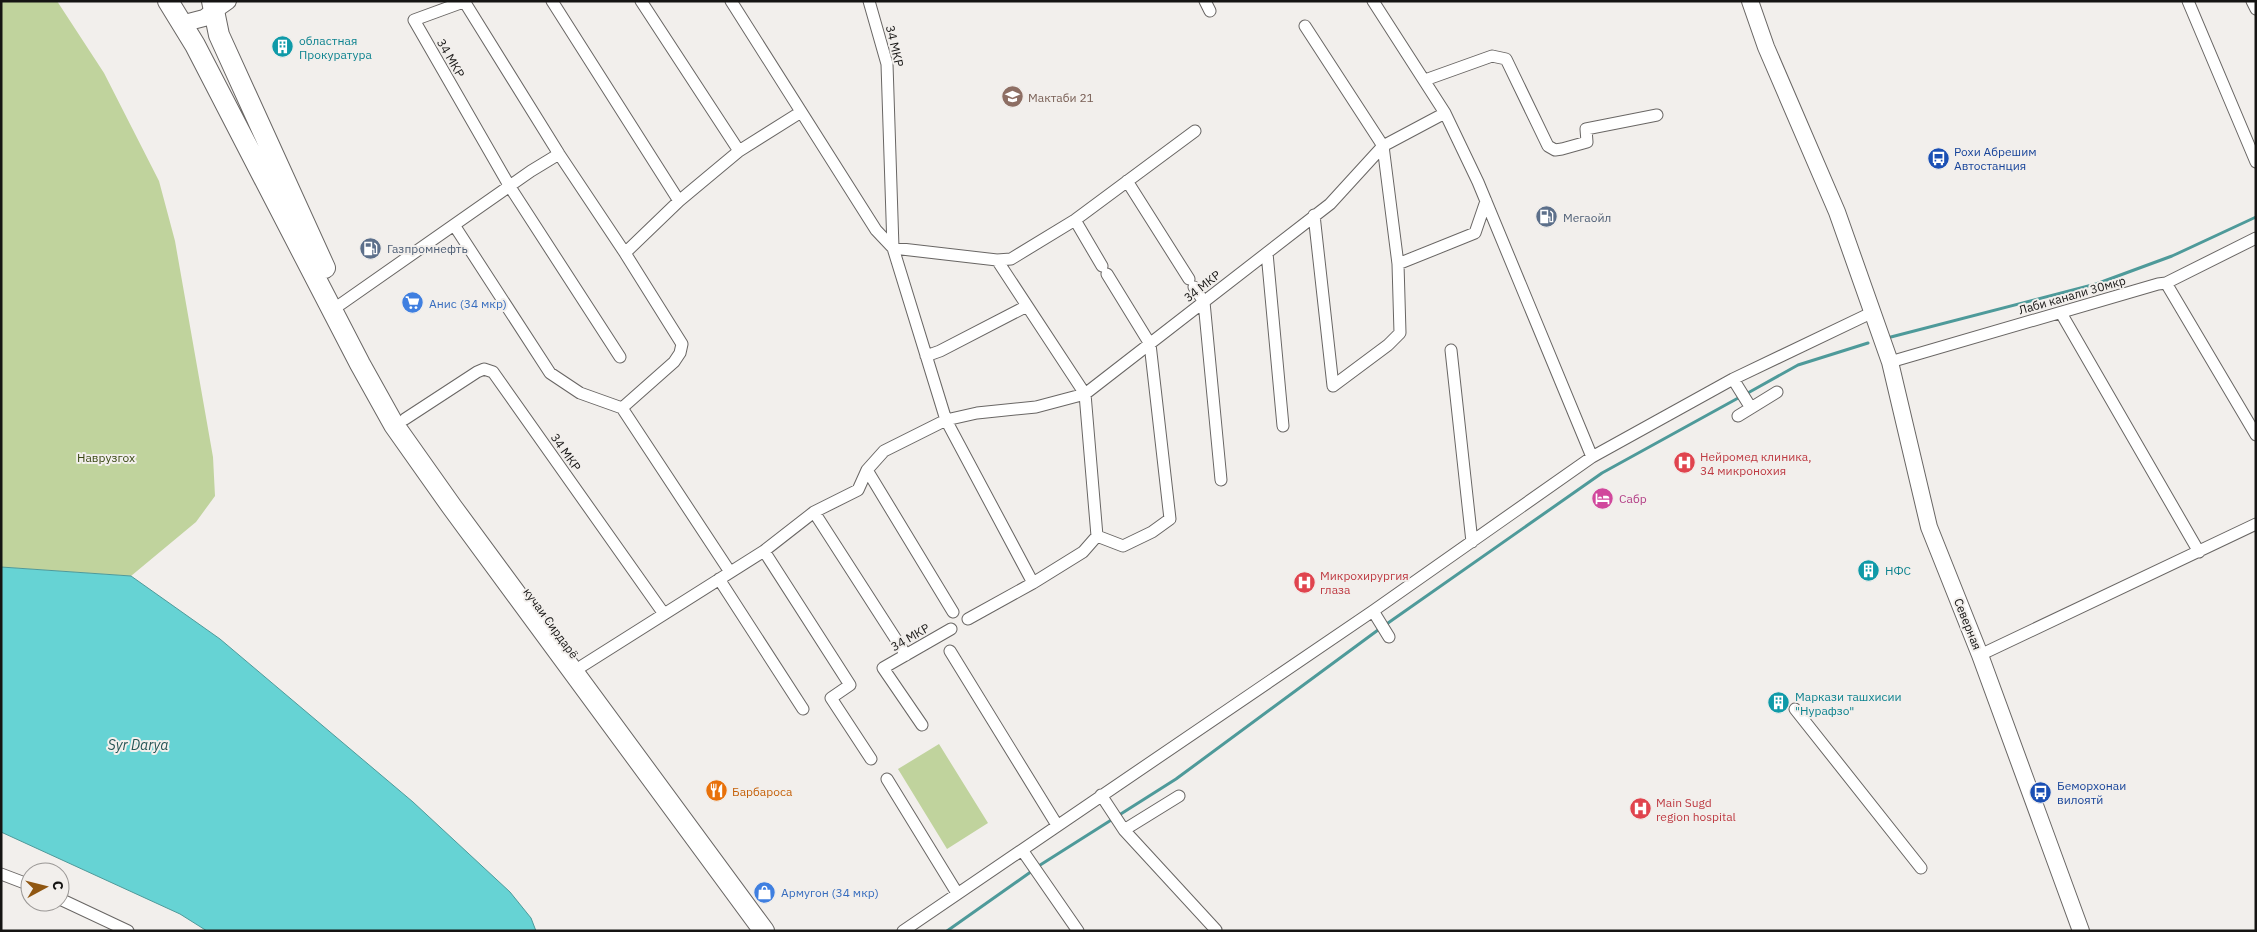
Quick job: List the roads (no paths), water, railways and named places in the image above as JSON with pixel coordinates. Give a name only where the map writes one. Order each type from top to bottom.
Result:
[{"type":"highway","points":[[168,1],[195,45],[337,307]]},
{"type":"highway","points":[[218,5],[219,35],[337,307],[394,425],[452,507],[764,931]]},
{"type":"highway","name":"кучаи Сирдарё","points":[[337,307],[405,419],[449,484],[636,743],[778,931]]},
{"type":"main road","name":"Северная","points":[[1750,1],[1766,47],[1837,212],[1871,313],[1890,362],[1929,527],[1980,655],[2082,931]]},
{"type":"main road","points":[[181,24],[198,21],[218,5]]},
{"type":"street","points":[[465,1],[559,154],[625,253],[682,344],[680,353],[674,362],[622,408]]},
{"type":"street","name":"34 МКР","points":[[465,1],[414,20],[510,187],[620,357]]},
{"type":"street","points":[[552,1],[679,201]]},
{"type":"street","points":[[641,1],[739,151]]},
{"type":"street","name":"34 МКР","points":[[731,1],[876,230],[894,248]]},
{"type":"street","name":"34 МКР","points":[[870,1],[887,64],[894,248],[946,420],[1033,583]]},
{"type":"street","points":[[1373,1],[1446,113],[1486,201],[1592,457]]},
{"type":"street","points":[[2188,1],[2256,162]]},
{"type":"street","points":[[2252,1],[2256,9]]},
{"type":"street","points":[[1305,26],[1383,146],[1398,264],[1400,333],[1388,345],[1333,386],[1314,215]]},
{"type":"street","points":[[1425,80],[1492,56],[1506,59],[1548,146],[1556,150],[1587,142],[1586,129],[1656,115]]},
{"type":"street","points":[[625,253],[679,201],[739,151],[802,112]]},
{"type":"street","name":"34 МКР","points":[[1085,394],[1330,204],[1383,146],[1446,113]]},
{"type":"street","points":[[894,248],[997,260],[1011,259],[1074,220],[1195,131]]},
{"type":"street","points":[[337,307],[531,171],[559,154]]},
{"type":"street","points":[[1127,181],[1204,302],[1221,480]]},
{"type":"street","points":[[1398,264],[1475,233],[1486,201]]},
{"type":"street","points":[[1074,220],[1150,344],[1170,519],[1152,532],[1123,546],[1097,536]]},
{"type":"street","points":[[454,225],[550,373],[580,393],[622,408],[730,572]]},
{"type":"street","name":"Лаби канали 30мкр","points":[[1890,362],[2166,283],[2256,239]]},
{"type":"street","points":[[1267,253],[1283,426]]},
{"type":"street","points":[[968,619],[1033,583],[1083,552],[1097,536],[1085,394],[997,260]]},
{"type":"street","points":[[2166,283],[2256,435]]},
{"type":"street","points":[[926,356],[940,351],[1027,306]]},
{"type":"street","points":[[903,931],[1373,611],[1592,457],[1733,379],[1871,313]]},
{"type":"street","points":[[2060,313],[2199,552]]},
{"type":"street","points":[[1451,350],[1472,542]]},
{"type":"street","name":"34 МКР","points":[[405,419],[477,372],[484,369],[493,372],[664,614]]},
{"type":"street","points":[[1733,379],[1746,400]]},
{"type":"street","points":[[1738,416],[1746,400],[1778,392]]},
{"type":"street","points":[[582,666],[764,551],[814,512],[858,490],[867,470],[884,451],[946,420],[977,413],[1036,407],[1085,394]]},
{"type":"street","points":[[867,470],[953,612]]},
{"type":"street","points":[[814,512],[906,655]]},
{"type":"street","points":[[1980,655],[2256,524]]},
{"type":"street","points":[[764,551],[850,685],[831,698],[871,759]]},
{"type":"street","points":[[719,579],[803,709]]},
{"type":"street","points":[[1373,611],[1389,637]]},
{"type":"street","name":"34 МКР","points":[[922,725],[883,668],[951,629]]},
{"type":"street","points":[[950,651],[1058,826]]},
{"type":"street","points":[[1795,710],[1921,868]]},
{"type":"street","points":[[887,779],[957,893]]},
{"type":"street","points":[[1101,795],[1124,830],[1216,930]]},
{"type":"street","points":[[1124,830],[1179,796]]},
{"type":"street","points":[[1022,850],[1078,931]]},
{"type":"street","points":[[1,874],[20,881]]},
{"type":"street","points":[[70,904],[128,931]]},
{"type":"water","name":"Syr Darya","points":[[1,567],[131,576],[220,639],[413,802],[510,892],[531,918],[536,931],[207,931],[180,914],[1,832]]},
{"type":"waterway","points":[[1887,338],[2096,284],[2172,256],[2256,217]]},
{"type":"waterway","points":[[1746,394],[1798,365],[1868,343]]},
{"type":"waterway","points":[[1037,867],[1176,779],[1378,630],[1602,473],[1740,397]]},
{"type":"waterway","points":[[947,931],[1032,871]]},
{"type":"place","name":"областная Прокуратура","points":[[283,47]]},
{"type":"place","name":"Мактаби 21","points":[[1012,97]]},
{"type":"place","name":"Рохи Абрешим Автостанция","points":[[1938,158]]},
{"type":"place","name":"Мегаойл","points":[[1547,217]]},
{"type":"place","name":"Газпромнефть","points":[[371,248]]},
{"type":"place","name":"Анис (34 мкр)","points":[[413,303]]},
{"type":"place","name":"Нейромед клиника, 34 микронохия","points":[[1684,463]]},
{"type":"place","name":"Сабр","points":[[1603,498]]},
{"type":"place","name":"НФС","points":[[1869,570]]},
{"type":"place","name":"Микрохирургия глаза","points":[[1304,582]]},
{"type":"place","name":"Маркази ташхисии \"Нурафзо\"","points":[[1779,703]]},
{"type":"place","name":"Барбароса","points":[[716,791]]},
{"type":"place","name":"Беморхонаи вилоятй","points":[[2041,792]]},
{"type":"place","name":"Main Sugd region hospital","points":[[1640,809]]},
{"type":"place","name":"Армугон (34 мкр)","points":[[765,892]]},
{"type":"park label","name":"Наврузгох","points":[[106,457]]}]
